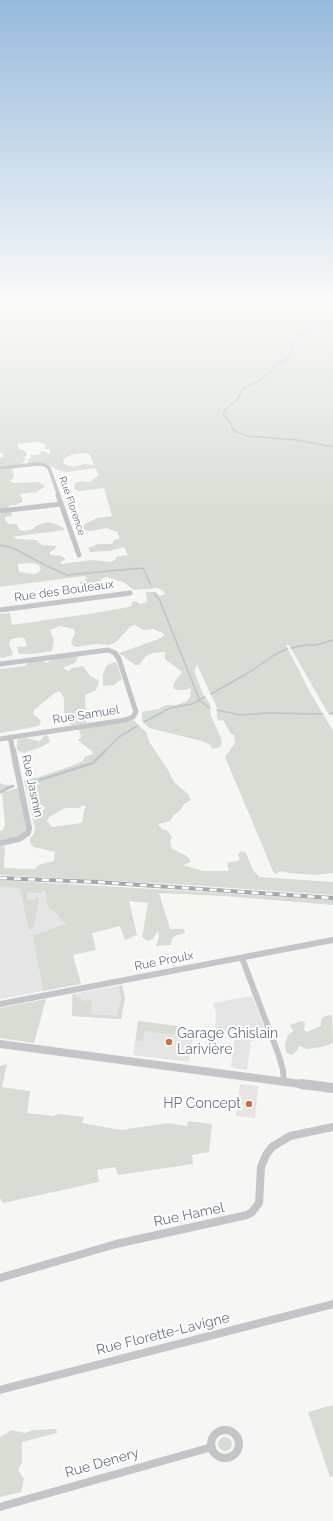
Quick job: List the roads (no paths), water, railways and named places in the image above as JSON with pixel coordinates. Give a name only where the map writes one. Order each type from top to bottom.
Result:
[{"type":"street","name":"Rue Florence","points":[[0,468],[34,464],[45,465],[51,471],[79,554]]},
{"type":"street","points":[[0,511],[61,504]]},
{"type":"street","name":"Rue des Bouleaux","points":[[0,610],[130,593]]},
{"type":"street","name":"Rue Samuel","points":[[0,664],[108,650],[115,654],[119,659],[136,708],[135,715],[125,720],[0,739]]},
{"type":"street","name":"Rue Jasmin","points":[[0,843],[19,839],[28,833],[30,828],[10,737]]},
{"type":"street","name":"Rue Proulx","points":[[0,1004],[333,940]]},
{"type":"street","points":[[242,958],[278,1053],[283,1070],[284,1082]]},
{"type":"street","points":[[0,1044],[333,1088]]},
{"type":"street","name":"Rue Hamel","points":[[0,1278],[116,1244],[247,1215],[252,1212],[259,1203],[261,1167],[266,1155],[272,1147],[290,1136],[333,1127]]},
{"type":"street","name":"Rue Florette-Lavigne","points":[[0,1390],[333,1304]]},
{"type":"street","name":"Rue Denery","points":[[0,1507],[212,1447]]},
{"type":"waterway","points":[[270,372],[260,380],[244,388],[237,400],[225,410],[223,414],[231,424],[233,430],[247,436],[297,440],[333,447]]},
{"type":"waterway","points":[[0,545],[13,548],[45,565]]},
{"type":"waterway","points":[[47,566],[67,575],[143,568],[151,585]]},
{"type":"waterway","points":[[154,593],[160,601],[200,700]]},
{"type":"waterway","points":[[291,648],[306,645],[317,645],[333,640]]},
{"type":"waterway","points":[[211,694],[248,673],[276,654],[287,649]]},
{"type":"waterway","points":[[200,700],[205,697]]},
{"type":"waterway","points":[[144,722],[170,708],[192,704],[200,700]]},
{"type":"waterway","points":[[200,700],[210,708]]},
{"type":"waterway","points":[[217,710],[240,715],[270,713],[323,714]]},
{"type":"waterway","points":[[30,783],[93,763],[119,737],[137,726]]},
{"type":"waterway","points":[[0,792],[13,786]]},
{"type":"railway","points":[[0,878],[97,882],[333,898]]},
{"type":"place","name":"Garage Ghislain Larivière","points":[[169,1042]]},
{"type":"place","name":"HP Concept","points":[[249,1104]]}]
